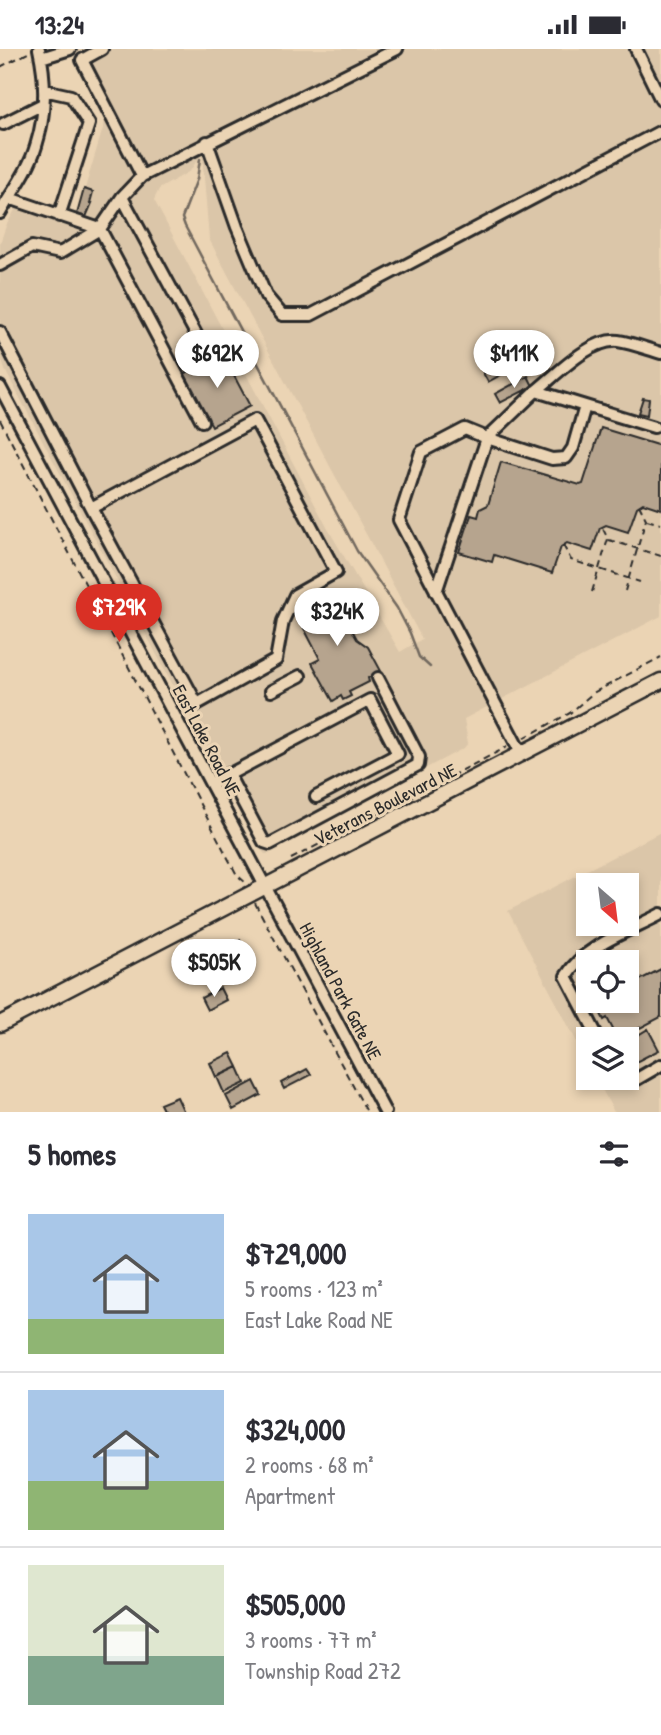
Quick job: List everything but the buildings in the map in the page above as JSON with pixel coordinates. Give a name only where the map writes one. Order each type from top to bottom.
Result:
[{"type":"main road","name":"Veterans Boulevard NE","points":[[0,1024],[265,887],[519,749],[661,681]]},
{"type":"main road","name":"Veterans Boulevard NE","points":[[519,749],[661,692]]},
{"type":"street","points":[[0,213],[36,147],[44,90],[39,52],[70,49]]},
{"type":"street","points":[[103,49],[82,60],[142,176]]},
{"type":"street","points":[[0,265],[32,247],[60,253],[100,229],[122,197],[142,176],[397,49]]},
{"type":"street","points":[[636,49],[661,100]]},
{"type":"street","points":[[44,90],[71,96],[89,124],[60,216]]},
{"type":"street","points":[[1,123],[43,104]]},
{"type":"street","points":[[207,142],[237,227],[266,296],[282,315],[311,315],[661,131]]},
{"type":"street","points":[[122,197],[204,349]]},
{"type":"street","points":[[9,198],[100,229],[202,421]]},
{"type":"street","points":[[0,332],[91,508],[197,704],[276,660],[283,621],[295,595],[336,572],[255,420],[91,508]]},
{"type":"street","points":[[436,591],[487,438],[536,391],[583,353],[600,344],[617,341],[661,353]]},
{"type":"street","name":"East Lake Road NE","points":[[0,387],[265,887]]},
{"type":"street","points":[[536,391],[654,427]]},
{"type":"street","points":[[519,749],[399,520],[421,452],[465,429],[552,459],[566,458],[573,448],[585,406]]},
{"type":"street","points":[[271,691],[300,675]]},
{"type":"street","points":[[228,774],[264,842],[270,844],[418,765],[419,757],[378,678]]},
{"type":"street","points":[[211,784],[370,700],[398,754],[316,797]]},
{"type":"street","name":"Highland Park Gate NE","points":[[265,887],[385,1112]]},
{"type":"street","points":[[593,1027],[566,976],[573,964],[591,951],[661,913]]},
{"type":"street","points":[[639,1078],[661,1065]]},
{"type":"path","points":[[0,67],[39,52]]},
{"type":"path","points":[[0,420],[229,860],[237,875],[247,884]]},
{"type":"path","points":[[625,591],[646,519],[639,505]]},
{"type":"path","points":[[646,519],[661,524]]},
{"type":"path","points":[[592,592],[608,539],[602,527]]},
{"type":"path","points":[[608,539],[661,556]]},
{"type":"path","points":[[563,545],[571,560],[640,582]]},
{"type":"path","points":[[595,582],[600,584]]},
{"type":"path","points":[[285,865],[307,850],[519,749],[593,693],[661,657]]},
{"type":"path","points":[[258,912],[367,1112]]},
{"type":"shaded area","points":[[88,49],[661,49],[661,616],[464,719],[468,743],[464,748],[275,848],[270,854],[261,850],[5,370],[0,354],[0,243],[6,226],[16,208],[74,225],[106,118],[74,56]],"holes":[[[202,153],[209,239],[422,639],[400,652],[328,529],[154,200],[159,189],[190,171]]]},
{"type":"shaded area","points":[[661,832],[661,1112],[614,1112],[602,1090],[639,1090],[639,1027],[576,1027],[576,1040],[508,911],[576,876],[576,936],[639,936],[639,873],[582,873]]},
{"type":"waterway","points":[[200,159],[197,179],[182,218],[185,226],[357,551],[397,608],[419,657],[430,667]]}]
